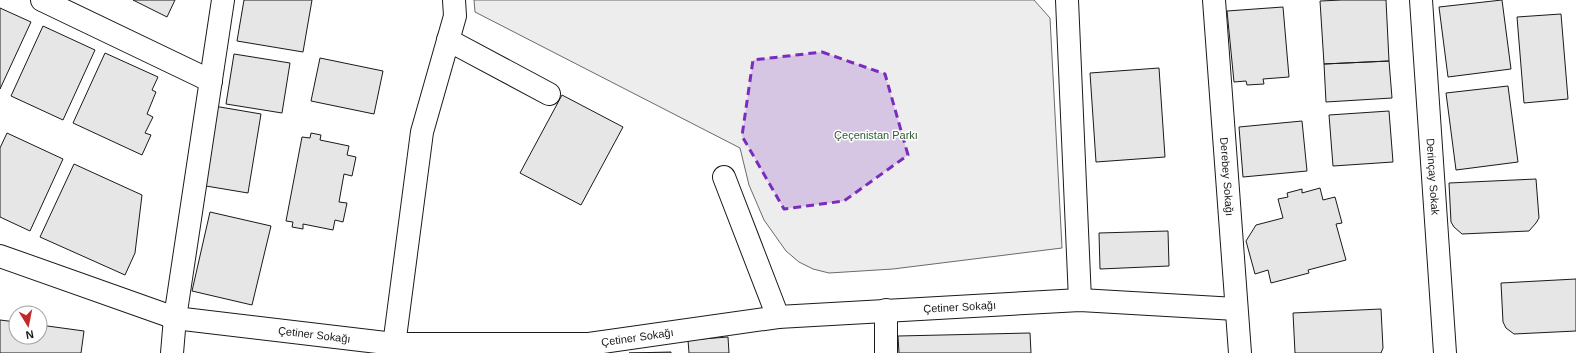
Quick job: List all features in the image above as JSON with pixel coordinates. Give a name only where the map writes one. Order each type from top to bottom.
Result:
[{"type":"street","points":[[42,0],[211,81]]},
{"type":"street","points":[[172,353],[175,318],[224,0]]},
{"type":"street","points":[[393,348],[422,132],[455,16],[454,0]]},
{"type":"street","points":[[1067,0],[1080,300]]},
{"type":"street","name":"Derebey Sokağı","points":[[1214,0],[1240,353]]},
{"type":"street","name":"Derinçay Sokak","points":[[1421,0],[1445,353]]},
{"type":"street","points":[[448,40],[549,94]]},
{"type":"street","points":[[724,177],[778,317]]},
{"type":"street","name":"Çetiner Sokağı","points":[[0,256],[175,318],[393,348],[589,344],[778,317],[1080,300],[1236,309]]},
{"type":"street","points":[[886,310],[886,353]]},
{"type":"highlighted area","points":[[822,52],[885,74],[908,155],[844,201],[784,209],[742,136],[753,60]]},
{"type":"green space","name":"Çeçenistan Parkı","points":[[474,0],[1034,0],[1050,18],[1062,248],[893,269],[829,273],[813,269],[799,262],[786,251],[764,220],[749,185],[740,148],[475,12]]},
{"type":"building","points":[[133,0],[175,0],[167,17]]},
{"type":"building","points":[[244,0],[312,0],[303,52],[237,41]]},
{"type":"building","points":[[1386,0],[1389,61],[1324,64],[1320,1]]},
{"type":"building","points":[[1502,0],[1511,69],[1448,77],[1439,7]]},
{"type":"building","points":[[1283,7],[1289,77],[1263,79],[1264,84],[1247,85],[1246,81],[1234,82],[1227,11]]},
{"type":"building","points":[[0,8],[31,22],[0,89]]},
{"type":"building","points":[[1561,14],[1568,99],[1524,103],[1517,17]]},
{"type":"building","points":[[43,26],[95,50],[63,120],[11,96]]},
{"type":"building","points":[[105,53],[158,77],[152,90],[156,92],[147,114],[153,117],[145,133],[151,135],[142,155],[73,123]]},
{"type":"building","points":[[234,54],[290,63],[282,113],[226,104]]},
{"type":"building","points":[[320,58],[383,71],[374,114],[311,101]]},
{"type":"building","points":[[1389,61],[1392,98],[1326,102],[1324,64]]},
{"type":"building","points":[[1159,68],[1165,157],[1096,162],[1090,73]]},
{"type":"building","points":[[1508,86],[1518,162],[1456,170],[1446,93]]},
{"type":"building","points":[[562,95],[623,127],[581,205],[520,173]]},
{"type":"building","points":[[214,106],[261,114],[248,193],[200,185]]},
{"type":"building","points":[[1389,111],[1393,162],[1333,166],[1329,115]]},
{"type":"building","points":[[1302,121],[1307,171],[1243,177],[1239,127]]},
{"type":"building","points":[[7,133],[63,159],[30,231],[0,217],[0,148]]},
{"type":"building","points":[[311,133],[321,135],[320,140],[349,146],[347,155],[356,157],[352,176],[344,174],[339,202],[347,203],[343,222],[335,220],[333,230],[303,224],[303,229],[292,227],[293,222],[286,221],[302,137],[310,138]]},
{"type":"building","points":[[74,164],[142,195],[135,253],[125,275],[40,237]]},
{"type":"building","points":[[1536,179],[1539,218],[1529,231],[1462,234],[1451,222],[1449,183]]},
{"type":"building","points":[[1320,188],[1323,200],[1335,197],[1342,223],[1336,224],[1346,260],[1308,270],[1309,273],[1271,283],[1268,270],[1255,274],[1246,241],[1256,225],[1283,218],[1278,199],[1288,197],[1287,193],[1302,189],[1302,193]]},
{"type":"building","points":[[210,212],[271,226],[252,305],[192,291]]},
{"type":"building","points":[[1168,231],[1169,266],[1100,269],[1099,233]]},
{"type":"building","points":[[1576,279],[1576,331],[1514,334],[1506,328],[1503,322],[1501,283]]},
{"type":"building","points":[[1381,309],[1383,348],[1381,353],[1295,353],[1293,313]]},
{"type":"building","points":[[0,320],[8,321],[8,345],[48,345],[48,326],[84,331],[81,353],[0,353]]},
{"type":"building","points":[[1030,333],[1031,353],[899,353],[898,336]]},
{"type":"building","points":[[728,337],[729,353],[689,353],[688,340]]},
{"type":"building","points":[[671,352],[671,353],[629,353]]}]
